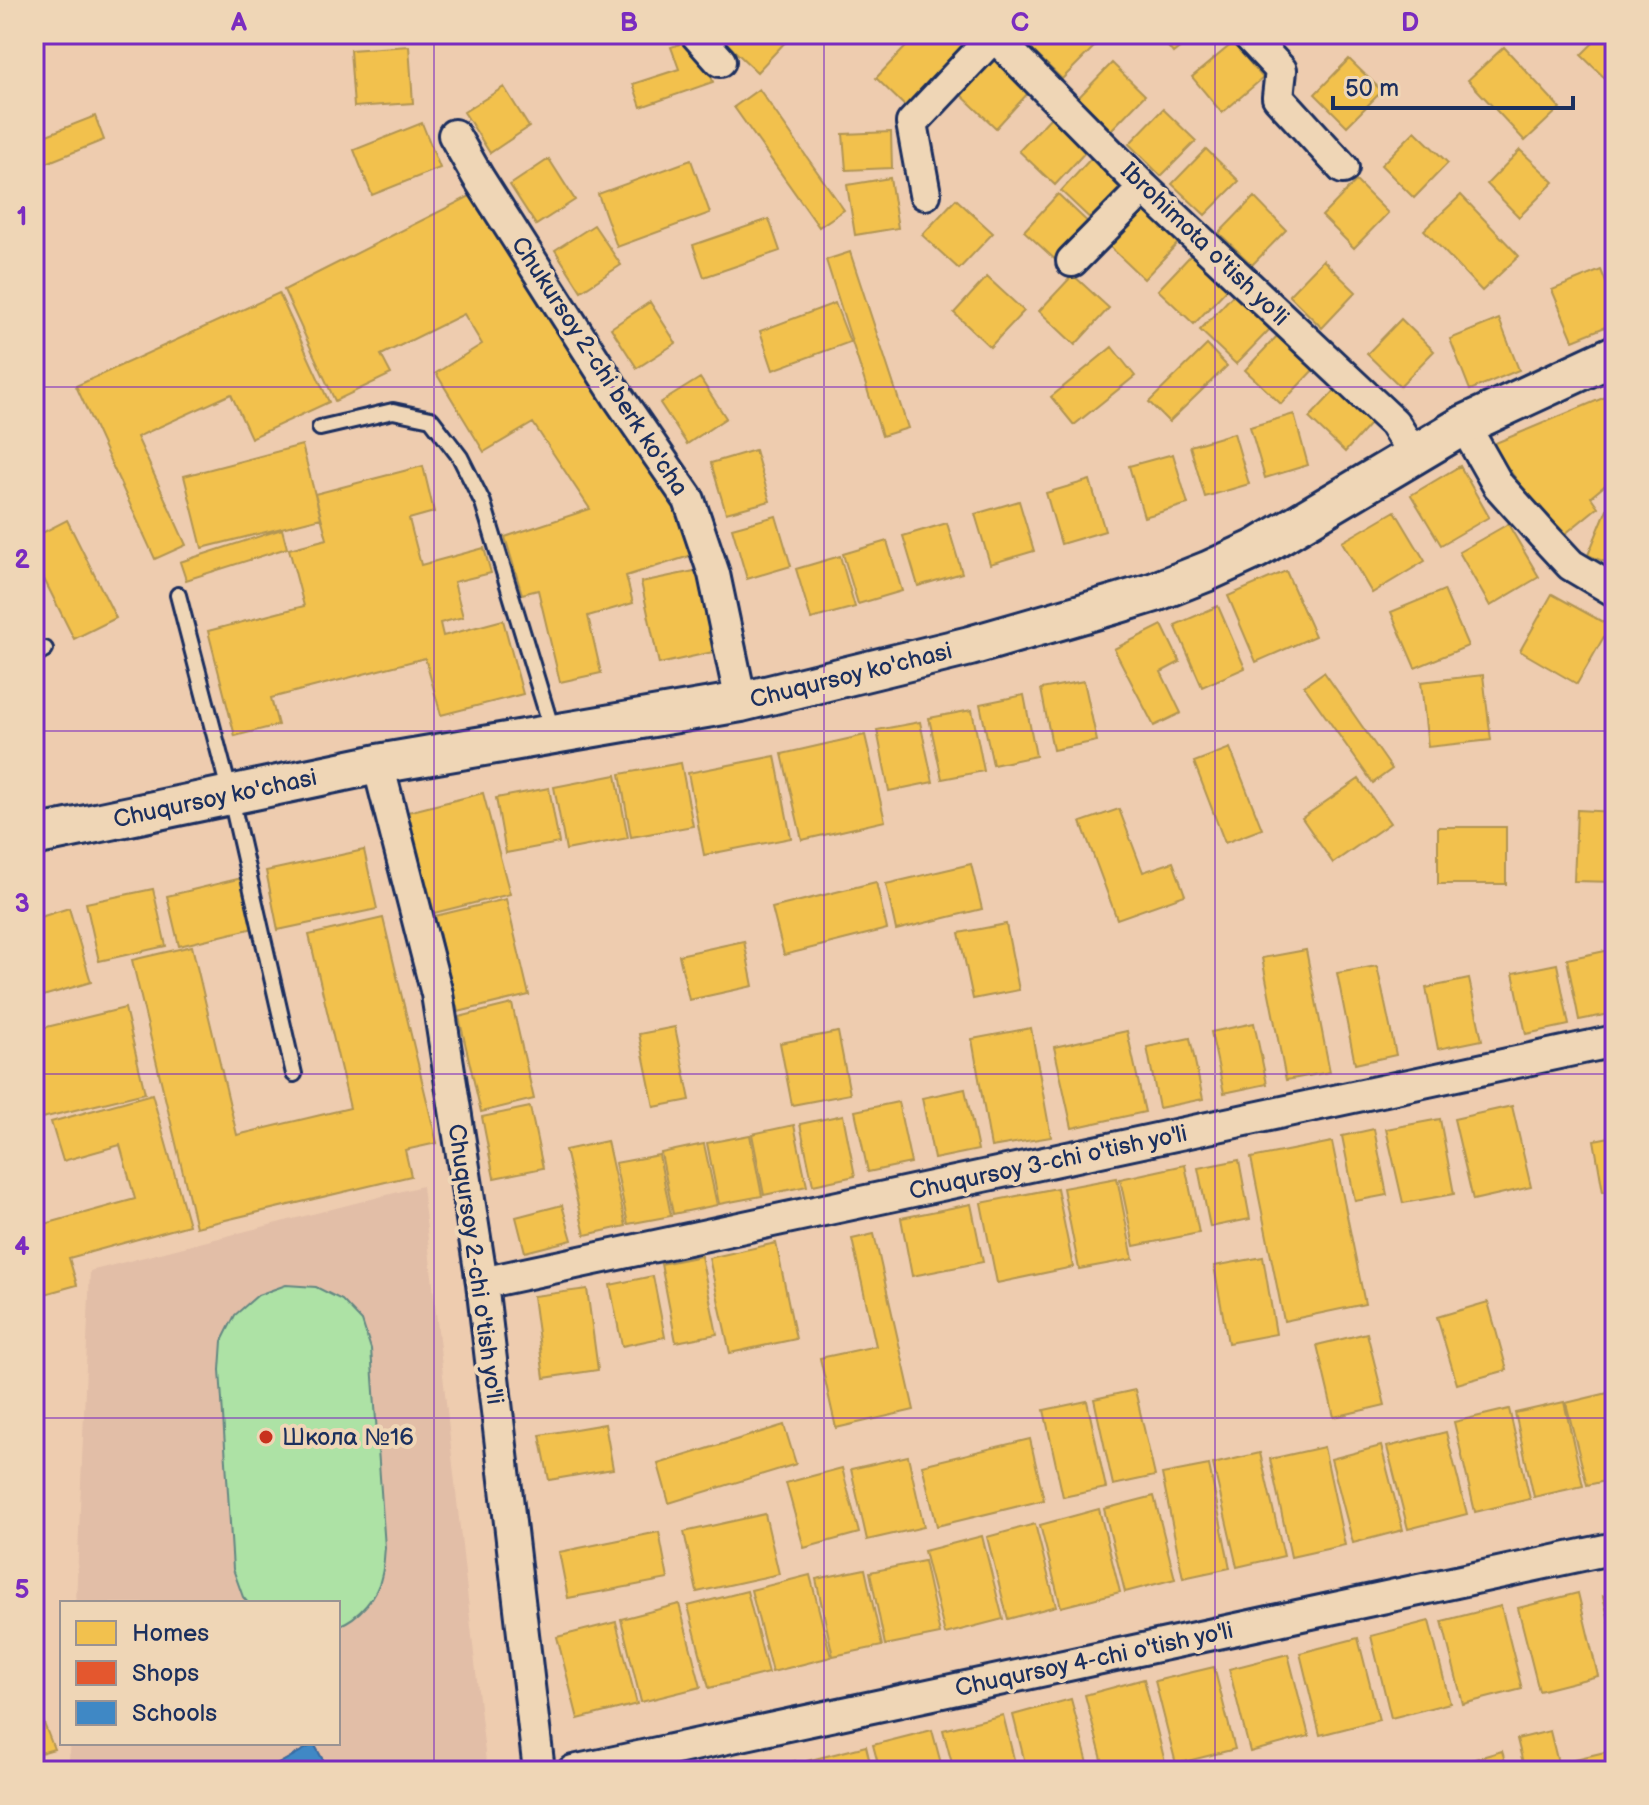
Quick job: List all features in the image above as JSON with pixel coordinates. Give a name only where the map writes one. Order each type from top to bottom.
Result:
[{"type":"street","points":[[696,34],[720,61]]},
{"type":"street","points":[[1247,34],[1281,70],[1278,97],[1343,168]]},
{"type":"street","points":[[925,194],[912,123],[993,35]]},
{"type":"street","name":"Ibrohimota o'tish yo'li","points":[[993,35],[1144,188],[1394,423],[1414,455]]},
{"type":"street","name":"Chukursoy 2-chi berk ko'cha","points":[[454,135],[610,384],[689,500],[714,574],[741,702]]},
{"type":"street","points":[[1072,261],[1144,188]]},
{"type":"street","name":"Chuqursoy ko'chasi","points":[[34,836],[378,764],[741,702],[986,642],[1155,592],[1233,561],[1464,425],[1615,355]]},
{"type":"street","points":[[1464,425],[1498,485],[1543,535],[1571,565],[1615,591]]},
{"type":"street","name":"Chuqursoy 2-chi o'tish yo'li","points":[[378,764],[437,994],[482,1283],[539,1771]]},
{"type":"street","name":"Chuqursoy 3-chi o'tish yo'li","points":[[482,1283],[1615,1041]]},
{"type":"street","name":"Chuqursoy 4-chi o'tish yo'li","points":[[573,1771],[1615,1548]]},
{"type":"lane","points":[[320,428],[393,411],[431,419],[460,457],[483,503],[553,734]]},
{"type":"lane","points":[[178,595],[230,794],[294,1074]]},
{"type":"shaded area","name":"Школа №16","points":[[422,1186],[487,1771],[46,1771],[69,1760],[70,1745],[340,1745],[340,1601],[76,1601],[90,1271]]},
{"type":"green space","points":[[286,1285],[316,1287],[342,1300],[362,1321],[371,1349],[385,1548],[383,1567],[380,1582],[366,1605],[353,1618],[340,1625],[340,1601],[246,1601],[233,1569],[220,1370],[222,1341],[235,1315],[258,1295]]},
{"type":"building: Homes","points":[[725,34],[791,36],[757,72],[721,38]]},
{"type":"building: Homes","points":[[918,34],[964,34],[973,42],[908,109],[876,78]]},
{"type":"building: Homes","points":[[1042,34],[1086,34],[1096,45],[1062,79],[1029,47]]},
{"type":"building: Homes","points":[[1158,34],[1197,34],[1173,53]]},
{"type":"building: Homes","points":[[1602,34],[1615,34],[1614,87],[1581,55]]},
{"type":"building: Homes","points":[[698,38],[713,82],[641,107],[633,84],[679,69],[671,47]]},
{"type":"building: Homes","points":[[1233,43],[1263,78],[1222,113],[1192,77]]},
{"type":"building: Homes","points":[[409,46],[413,103],[354,107],[350,50]]},
{"type":"building: Homes","points":[[1504,47],[1560,108],[1525,141],[1468,80]]},
{"type":"building: Homes","points":[[994,57],[1030,91],[996,128],[960,94]]},
{"type":"building: Homes","points":[[1349,59],[1382,91],[1347,126],[1315,94]]},
{"type":"building: Homes","points":[[1112,63],[1145,95],[1111,130],[1078,98]]},
{"type":"building: Homes","points":[[504,87],[529,127],[490,153],[464,112]]},
{"type":"building: Homes","points":[[759,89],[844,210],[819,227],[734,107]]},
{"type":"building: Homes","points":[[1163,109],[1196,141],[1161,176],[1129,144]]},
{"type":"building: Homes","points":[[1053,115],[1089,148],[1055,185],[1019,151]]},
{"type":"building: Homes","points":[[95,116],[104,140],[34,168],[34,140]]},
{"type":"building: Homes","points":[[422,123],[440,168],[372,195],[354,150]]},
{"type":"building: Homes","points":[[1415,131],[1448,163],[1414,198],[1381,165]]},
{"type":"building: Homes","points":[[891,132],[892,168],[846,170],[843,134]]},
{"type":"building: Homes","points":[[1206,149],[1239,181],[1205,215],[1172,184]]},
{"type":"building: Homes","points":[[1520,150],[1554,182],[1519,217],[1487,184]]},
{"type":"building: Homes","points":[[1095,154],[1131,188],[1097,225],[1061,191]]},
{"type":"building: Homes","points":[[549,159],[575,200],[536,225],[510,185]]},
{"type":"building: Homes","points":[[691,160],[710,213],[617,247],[598,194]]},
{"type":"building: Homes","points":[[890,178],[898,228],[855,235],[847,185]]},
{"type":"building: Homes","points":[[1356,181],[1388,213],[1354,248],[1322,216]]},
{"type":"building: Homes","points":[[476,193],[683,507],[696,554],[626,576],[633,603],[588,616],[601,673],[560,682],[538,590],[522,594],[505,537],[590,509],[533,423],[484,452],[436,373],[482,344],[464,314],[381,355],[391,374],[335,401],[284,290]]},
{"type":"building: Homes","points":[[1058,194],[1094,228],[1060,264],[1024,231]]},
{"type":"building: Homes","points":[[1461,195],[1519,256],[1482,291],[1424,230]]},
{"type":"building: Homes","points":[[1254,197],[1286,230],[1252,265],[1219,233]]},
{"type":"building: Homes","points":[[956,199],[993,233],[959,269],[922,235]]},
{"type":"building: Homes","points":[[1142,209],[1178,243],[1144,279],[1108,245]]},
{"type":"building: Homes","points":[[769,219],[780,251],[704,277],[693,245]]},
{"type":"building: Homes","points":[[594,225],[621,265],[581,291],[555,250]]},
{"type":"building: Homes","points":[[850,252],[908,428],[882,436],[826,260]]},
{"type":"building: Homes","points":[[1192,254],[1228,288],[1194,324],[1158,290]]},
{"type":"building: Homes","points":[[1323,260],[1356,292],[1322,328],[1289,295]]},
{"type":"building: Homes","points":[[1601,270],[1615,304],[1615,323],[1573,340],[1552,290]]},
{"type":"building: Homes","points":[[1073,275],[1109,308],[1075,345],[1039,311]]},
{"type":"building: Homes","points":[[987,277],[1024,311],[990,347],[954,313]]},
{"type":"building: Homes","points":[[279,293],[329,402],[251,438],[231,394],[137,437],[186,545],[155,559],[76,386]]},
{"type":"building: Homes","points":[[1234,294],[1271,328],[1236,364],[1200,330]]},
{"type":"building: Homes","points":[[650,302],[676,343],[637,368],[611,328]]},
{"type":"building: Homes","points":[[835,303],[850,342],[773,370],[760,331]]},
{"type":"building: Homes","points":[[1401,319],[1434,351],[1400,386],[1367,354]]},
{"type":"building: Homes","points":[[1499,319],[1519,370],[1470,390],[1450,339]]},
{"type":"building: Homes","points":[[1279,334],[1315,368],[1281,404],[1245,370]]},
{"type":"building: Homes","points":[[1207,345],[1227,366],[1169,422],[1149,402]]},
{"type":"building: Homes","points":[[1112,347],[1135,376],[1074,425],[1051,397]]},
{"type":"building: Homes","points":[[700,378],[726,418],[687,444],[660,403]]},
{"type":"building: Homes","points":[[1343,382],[1378,415],[1345,452],[1309,418]]},
{"type":"building: Homes","points":[[1615,393],[1615,444],[1608,448],[1615,464],[1615,477],[1591,497],[1598,507],[1560,538],[1491,445]]},
{"type":"building: Homes","points":[[1294,414],[1308,465],[1265,478],[1250,427]]},
{"type":"building: Homes","points":[[1234,433],[1249,484],[1205,497],[1190,446]]},
{"type":"building: Homes","points":[[302,445],[321,518],[202,548],[184,476]]},
{"type":"building: Homes","points":[[755,450],[770,501],[726,513],[711,463]]},
{"type":"building: Homes","points":[[1173,454],[1188,504],[1144,517],[1129,466]]},
{"type":"building: Homes","points":[[423,466],[434,512],[409,519],[421,565],[484,548],[491,573],[454,582],[463,617],[440,623],[443,636],[503,620],[523,694],[441,715],[425,658],[271,698],[278,725],[235,736],[208,631],[304,606],[289,549],[327,539],[315,494]]},
{"type":"building: Homes","points":[[1460,466],[1489,517],[1441,545],[1411,495]]},
{"type":"building: Homes","points":[[1090,480],[1105,531],[1061,544],[1046,493]]},
{"type":"building: Homes","points":[[1019,501],[1034,551],[990,564],[975,514]]},
{"type":"building: Homes","points":[[1609,504],[1615,506],[1615,566],[1588,555]]},
{"type":"building: Homes","points":[[1395,511],[1425,561],[1372,593],[1342,542]]},
{"type":"building: Homes","points":[[776,516],[791,566],[747,579],[732,528]]},
{"type":"building: Homes","points":[[67,520],[116,618],[74,639],[34,559],[34,537]]},
{"type":"building: Homes","points":[[947,523],[962,573],[918,586],[903,536]]},
{"type":"building: Homes","points":[[1508,524],[1539,577],[1490,606],[1459,552]]},
{"type":"building: Homes","points":[[282,529],[287,548],[186,580],[180,562]]},
{"type":"building: Homes","points":[[887,541],[902,591],[858,604],[843,554]]},
{"type":"building: Homes","points":[[840,556],[855,607],[811,619],[796,569]]},
{"type":"building: Homes","points":[[704,569],[722,650],[659,664],[641,582]]},
{"type":"building: Homes","points":[[1286,571],[1315,636],[1256,662],[1228,596]]},
{"type":"building: Homes","points":[[1444,590],[1468,646],[1415,668],[1391,612]]},
{"type":"building: Homes","points":[[1552,594],[1610,626],[1577,684],[1520,651]]},
{"type":"building: Homes","points":[[1218,606],[1245,668],[1202,687],[1175,625]]},
{"type":"building: Homes","points":[[1162,625],[1180,662],[1161,672],[1181,713],[1154,726],[1114,649]]},
{"type":"building: Homes","points":[[1324,672],[1392,769],[1373,783],[1304,686]]},
{"type":"building: Homes","points":[[1483,675],[1491,740],[1428,747],[1421,682]]},
{"type":"building: Homes","points":[[1084,681],[1097,741],[1053,750],[1041,689]]},
{"type":"building: Homes","points":[[1024,695],[1036,756],[993,765],[980,704]]},
{"type":"building: Homes","points":[[972,710],[984,771],[942,779],[929,718]]},
{"type":"building: Homes","points":[[920,722],[933,782],[889,791],[877,730]]},
{"type":"building: Homes","points":[[865,735],[885,821],[802,840],[782,754]]},
{"type":"building: Homes","points":[[1230,748],[1262,829],[1225,843],[1194,762]]},
{"type":"building: Homes","points":[[775,756],[791,838],[704,855],[688,773]]},
{"type":"building: Homes","points":[[681,763],[693,826],[631,837],[620,774]]},
{"type":"building: Homes","points":[[616,775],[628,838],[566,850],[554,787]]},
{"type":"building: Homes","points":[[1359,779],[1390,823],[1333,863],[1302,818]]},
{"type":"building: Homes","points":[[549,788],[559,843],[506,853],[496,798]]},
{"type":"building: Homes","points":[[483,793],[510,894],[434,913],[408,812]]},
{"type":"building: Homes","points":[[1119,809],[1143,872],[1173,862],[1185,895],[1117,919],[1081,822]]},
{"type":"building: Homes","points":[[1577,810],[1615,812],[1615,882],[1574,881]]},
{"type":"building: Homes","points":[[1438,827],[1506,827],[1506,884],[1438,884]]},
{"type":"building: Homes","points":[[364,850],[377,909],[278,930],[266,871]]},
{"type":"building: Homes","points":[[971,864],[982,909],[896,930],[886,884]]},
{"type":"building: Homes","points":[[242,878],[254,928],[179,946],[167,896]]},
{"type":"building: Homes","points":[[876,882],[887,929],[784,955],[772,908]]},
{"type":"building: Homes","points":[[153,889],[166,946],[99,961],[86,903]]},
{"type":"building: Homes","points":[[506,899],[529,995],[458,1012],[435,916]]},
{"type":"building: Homes","points":[[69,908],[91,982],[36,998],[34,919]]},
{"type":"building: Homes","points":[[383,918],[437,1143],[405,1150],[411,1176],[196,1227],[132,960],[192,946],[237,1135],[350,1108],[309,935]]},
{"type":"building: Homes","points":[[1006,924],[1019,990],[973,999],[959,933]]},
{"type":"building: Homes","points":[[744,941],[753,986],[689,1000],[679,955]]},
{"type":"building: Homes","points":[[1306,950],[1330,1072],[1286,1080],[1262,958]]},
{"type":"building: Homes","points":[[1610,950],[1615,974],[1615,1013],[1579,1020],[1567,959]]},
{"type":"building: Homes","points":[[1557,964],[1569,1025],[1526,1034],[1513,973]]},
{"type":"building: Homes","points":[[1377,966],[1396,1055],[1355,1064],[1337,973]]},
{"type":"building: Homes","points":[[1469,979],[1482,1040],[1438,1049],[1426,988]]},
{"type":"building: Homes","points":[[512,1004],[534,1099],[481,1112],[459,1017]]},
{"type":"building: Homes","points":[[125,1008],[145,1093],[34,1120],[34,1030]]},
{"type":"building: Homes","points":[[1254,1023],[1267,1084],[1224,1093],[1211,1032]]},
{"type":"building: Homes","points":[[675,1027],[690,1100],[654,1107],[639,1034]]},
{"type":"building: Homes","points":[[1031,1028],[1051,1137],[991,1147],[972,1039]]},
{"type":"building: Homes","points":[[1127,1031],[1145,1112],[1072,1128],[1054,1047]]},
{"type":"building: Homes","points":[[838,1032],[850,1094],[792,1105],[780,1043]]},
{"type":"building: Homes","points":[[1190,1038],[1203,1099],[1159,1108],[1147,1047]]},
{"type":"building: Homes","points":[[965,1089],[978,1150],[934,1159],[922,1098]]},
{"type":"building: Homes","points":[[152,1094],[189,1225],[69,1258],[77,1285],[34,1297],[34,1227],[135,1199],[120,1145],[63,1161],[51,1122]]},
{"type":"building: Homes","points":[[898,1102],[911,1163],[868,1172],[855,1111]]},
{"type":"building: Homes","points":[[1512,1106],[1531,1187],[1473,1200],[1454,1119]]},
{"type":"building: Homes","points":[[530,1107],[543,1168],[494,1178],[482,1117]]},
{"type":"building: Homes","points":[[843,1115],[855,1176],[813,1185],[800,1124]]},
{"type":"building: Homes","points":[[1440,1119],[1454,1194],[1403,1203],[1386,1129]]},
{"type":"building: Homes","points":[[794,1125],[807,1186],[764,1195],[752,1134]]},
{"type":"building: Homes","points":[[1374,1129],[1387,1195],[1355,1201],[1342,1136]]},
{"type":"building: Homes","points":[[750,1135],[762,1196],[719,1204],[707,1143]]},
{"type":"building: Homes","points":[[1615,1136],[1615,1190],[1603,1192],[1594,1140]]},
{"type":"building: Homes","points":[[607,1141],[626,1226],[585,1235],[565,1150]]},
{"type":"building: Homes","points":[[1332,1142],[1365,1304],[1284,1321],[1251,1158]]},
{"type":"building: Homes","points":[[704,1144],[717,1205],[673,1214],[661,1153]]},
{"type":"building: Homes","points":[[659,1155],[671,1216],[628,1224],[615,1163]]},
{"type":"building: Homes","points":[[1239,1160],[1250,1219],[1210,1227],[1198,1168]]},
{"type":"building: Homes","points":[[1185,1165],[1199,1233],[1134,1246],[1120,1179]]},
{"type":"building: Homes","points":[[1117,1178],[1133,1259],[1079,1269],[1063,1188]]},
{"type":"building: Homes","points":[[1057,1188],[1073,1267],[997,1283],[981,1203]]},
{"type":"building: Homes","points":[[971,1204],[983,1262],[912,1276],[901,1218]]},
{"type":"building: Homes","points":[[562,1205],[572,1240],[525,1252],[516,1217]]},
{"type":"building: Homes","points":[[874,1234],[914,1410],[836,1428],[820,1358],[876,1346],[852,1239]]},
{"type":"building: Homes","points":[[776,1243],[796,1339],[730,1353],[709,1258]]},
{"type":"building: Homes","points":[[701,1256],[717,1334],[676,1342],[661,1264]]},
{"type":"building: Homes","points":[[1263,1257],[1276,1334],[1228,1343],[1214,1266]]},
{"type":"building: Homes","points":[[653,1276],[665,1337],[622,1346],[610,1285]]},
{"type":"building: Homes","points":[[587,1289],[598,1370],[544,1378],[533,1296]]},
{"type":"building: Homes","points":[[1488,1302],[1507,1370],[1457,1384],[1437,1317]]},
{"type":"building: Homes","points":[[1367,1333],[1385,1405],[1334,1417],[1317,1345]]},
{"type":"building: Homes","points":[[1135,1390],[1155,1476],[1113,1485],[1094,1399]]},
{"type":"building: Homes","points":[[1612,1392],[1615,1403],[1615,1479],[1587,1485],[1566,1403]]},
{"type":"building: Homes","points":[[1087,1401],[1106,1488],[1063,1497],[1044,1410]]},
{"type":"building: Homes","points":[[1564,1402],[1583,1486],[1534,1497],[1515,1413]]},
{"type":"building: Homes","points":[[1509,1409],[1530,1499],[1475,1512],[1454,1422]]},
{"type":"building: Homes","points":[[605,1424],[613,1469],[549,1480],[540,1435]]},
{"type":"building: Homes","points":[[784,1425],[796,1464],[669,1503],[658,1464]]},
{"type":"building: Homes","points":[[1446,1432],[1467,1514],[1408,1529],[1387,1447]]},
{"type":"building: Homes","points":[[1030,1439],[1044,1500],[937,1526],[922,1465]]},
{"type":"building: Homes","points":[[1381,1446],[1403,1530],[1353,1543],[1331,1459]]},
{"type":"building: Homes","points":[[1324,1447],[1345,1545],[1291,1557],[1270,1459]]},
{"type":"building: Homes","points":[[1260,1453],[1284,1556],[1237,1567],[1213,1464]]},
{"type":"building: Homes","points":[[908,1456],[924,1527],[867,1540],[851,1469]]},
{"type":"building: Homes","points":[[1209,1465],[1230,1568],[1183,1578],[1162,1474]]},
{"type":"building: Homes","points":[[842,1468],[859,1533],[804,1548],[786,1483]]},
{"type":"building: Homes","points":[[1154,1496],[1175,1579],[1125,1592],[1104,1509]]},
{"type":"building: Homes","points":[[1099,1509],[1120,1592],[1061,1607],[1040,1525]]},
{"type":"building: Homes","points":[[765,1514],[779,1574],[697,1592],[684,1532]]},
{"type":"building: Homes","points":[[1035,1524],[1056,1606],[1008,1619],[987,1537]]},
{"type":"building: Homes","points":[[659,1532],[668,1579],[568,1598],[559,1552]]},
{"type":"building: Homes","points":[[982,1536],[1003,1619],[945,1634],[924,1551]]},
{"type":"building: Homes","points":[[924,1561],[940,1634],[885,1645],[870,1572]]},
{"type":"building: Homes","points":[[865,1569],[882,1646],[833,1656],[816,1579]]},
{"type":"building: Homes","points":[[810,1575],[831,1657],[772,1672],[751,1590]]},
{"type":"building: Homes","points":[[747,1591],[768,1673],[709,1688],[688,1606]]},
{"type":"building: Homes","points":[[1578,1593],[1598,1676],[1539,1691],[1518,1608]]},
{"type":"building: Homes","points":[[1615,1593],[1615,1644],[1603,1596]]},
{"type":"building: Homes","points":[[679,1604],[701,1687],[641,1702],[621,1619]]},
{"type":"building: Homes","points":[[1501,1606],[1522,1689],[1463,1704],[1442,1621]]},
{"type":"building: Homes","points":[[1429,1621],[1450,1703],[1391,1718],[1371,1636]]},
{"type":"building: Homes","points":[[616,1622],[637,1704],[578,1719],[557,1637]]},
{"type":"building: Homes","points":[[1358,1638],[1379,1720],[1320,1735],[1300,1653]]},
{"type":"building: Homes","points":[[1288,1654],[1309,1736],[1250,1752],[1229,1669]]},
{"type":"building: Homes","points":[[1214,1667],[1235,1749],[1176,1764],[1155,1681]]},
{"type":"building: Homes","points":[[1144,1679],[1165,1762],[1130,1771],[1105,1771],[1085,1695]]},
{"type":"building: Homes","points":[[34,1698],[54,1749],[34,1755]]},
{"type":"building: Homes","points":[[1071,1699],[1090,1771],[1027,1771],[1013,1715]]},
{"type":"building: Homes","points":[[1003,1715],[1017,1771],[954,1771],[943,1730]]},
{"type":"building: Homes","points":[[932,1730],[943,1771],[880,1771],[873,1745]]},
{"type":"building: Homes","points":[[1550,1731],[1558,1763],[1605,1752],[1610,1771],[1525,1771],[1517,1739]]},
{"type":"building: Homes","points":[[866,1746],[872,1771],[810,1771],[807,1761]]},
{"type":"building: Homes","points":[[1502,1751],[1508,1771],[1449,1771],[1448,1767]]},
{"type":"building: Homes","points":[[795,1761],[798,1771],[756,1771]]},
{"type":"building: Shops","points":[[315,1745],[329,1771],[266,1771]]},
{"type":"building: Schools","points":[[315,1745],[329,1771],[266,1771]]},
{"type":"place","name":"Школа №16","points":[[266,1437]]}]
